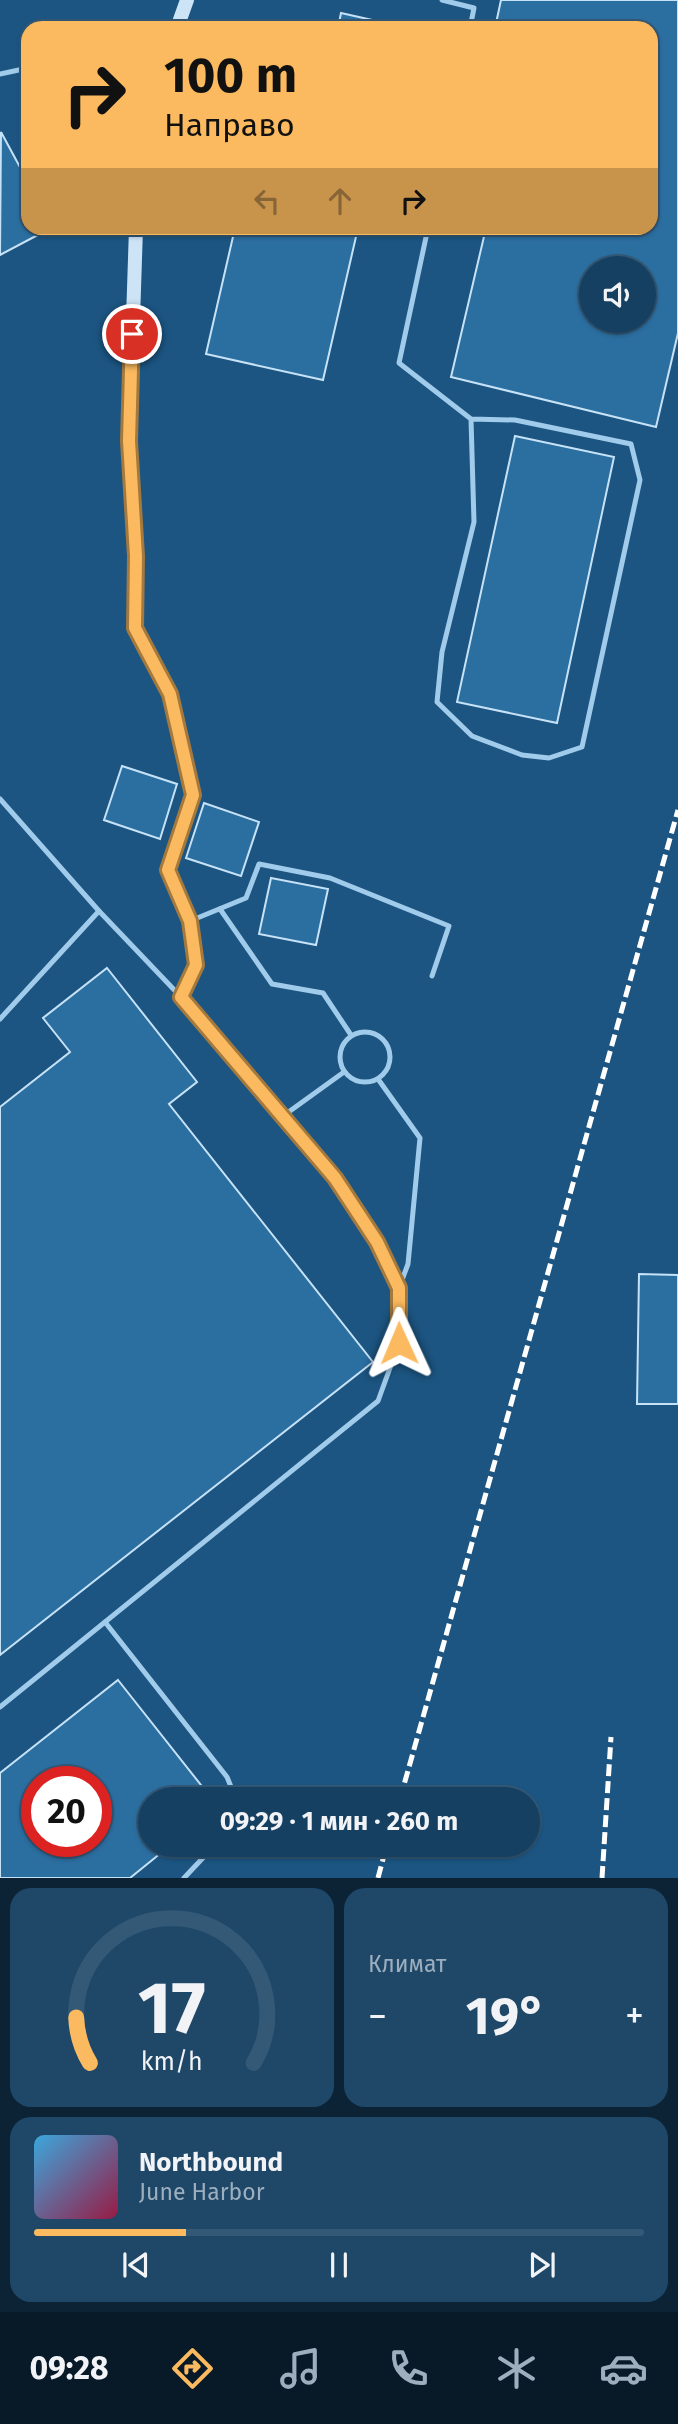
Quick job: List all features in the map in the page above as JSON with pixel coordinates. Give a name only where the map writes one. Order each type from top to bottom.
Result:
[{"type":"street","points":[[180,21],[187,0]]},
{"type":"street","points":[[135,628],[136,556],[129,441],[136,235]]},
{"type":"lane","points":[[442,0],[474,8]]},
{"type":"lane","points":[[471,21],[476,0]]},
{"type":"lane","points":[[0,74],[21,70]]},
{"type":"lane","points":[[426,235],[399,363],[471,419],[515,421],[631,444],[640,480],[582,747],[549,758],[522,755],[472,736],[437,702],[442,652],[474,522],[471,419]]},
{"type":"lane","points":[[135,628],[170,694],[193,795],[168,870],[190,921],[196,965],[181,997]]},
{"type":"lane","points":[[0,799],[99,911],[181,997],[335,1178],[377,1242],[399,1288]]},
{"type":"lane","points":[[190,921],[246,898],[259,864],[330,878],[449,926],[432,976]]},
{"type":"lane","points":[[220,909],[272,984],[323,993],[351,1035]]},
{"type":"lane","points":[[0,1019],[99,911]]},
{"type":"lane","points":[[366,1031],[384,1041],[390,1061],[378,1079],[355,1080],[344,1072],[340,1057],[342,1047],[351,1035],[366,1031]]},
{"type":"lane","points":[[283,1116],[344,1072]]},
{"type":"lane","points":[[0,1707],[378,1401],[399,1343],[399,1288],[408,1264],[420,1138],[378,1079]]},
{"type":"lane","points":[[105,1622],[227,1777],[231,1787]]},
{"type":"lane","points":[[184,1878],[204,1857]]},
{"type":"building","points":[[501,0],[678,0],[678,333],[656,427],[451,377],[484,235],[658,235],[658,21],[496,21]]},
{"type":"building","points":[[341,13],[377,21],[339,21]]},
{"type":"building","points":[[1,132],[21,169],[21,235],[38,235],[0,255]]},
{"type":"building","points":[[233,235],[356,235],[323,380],[206,354]]},
{"type":"building","points":[[515,436],[614,457],[557,723],[457,702]]},
{"type":"building","points":[[122,766],[177,784],[160,839],[104,820]]},
{"type":"building","points":[[204,803],[259,822],[241,876],[186,858]]},
{"type":"building","points":[[271,878],[328,889],[316,945],[259,934]]},
{"type":"building","points":[[107,968],[197,1082],[169,1104],[373,1362],[0,1655],[0,1107],[70,1052],[43,1018]]},
{"type":"building","points":[[639,1274],[678,1275],[678,1404],[637,1404]]},
{"type":"building","points":[[118,1680],[203,1787],[138,1787],[138,1857],[156,1857],[130,1878],[0,1878],[0,1773]]},
{"type":"railway","points":[[403,1787],[678,810]]},
{"type":"railway","points":[[602,1878],[611,1737]]},
{"type":"railway","points":[[378,1878],[384,1857]]},
{"type":"route","points":[[132,334],[129,441],[136,556],[135,628],[170,694],[193,795],[168,870],[190,921],[196,965],[181,997],[335,1178],[377,1242],[399,1288],[399,1343]]}]
